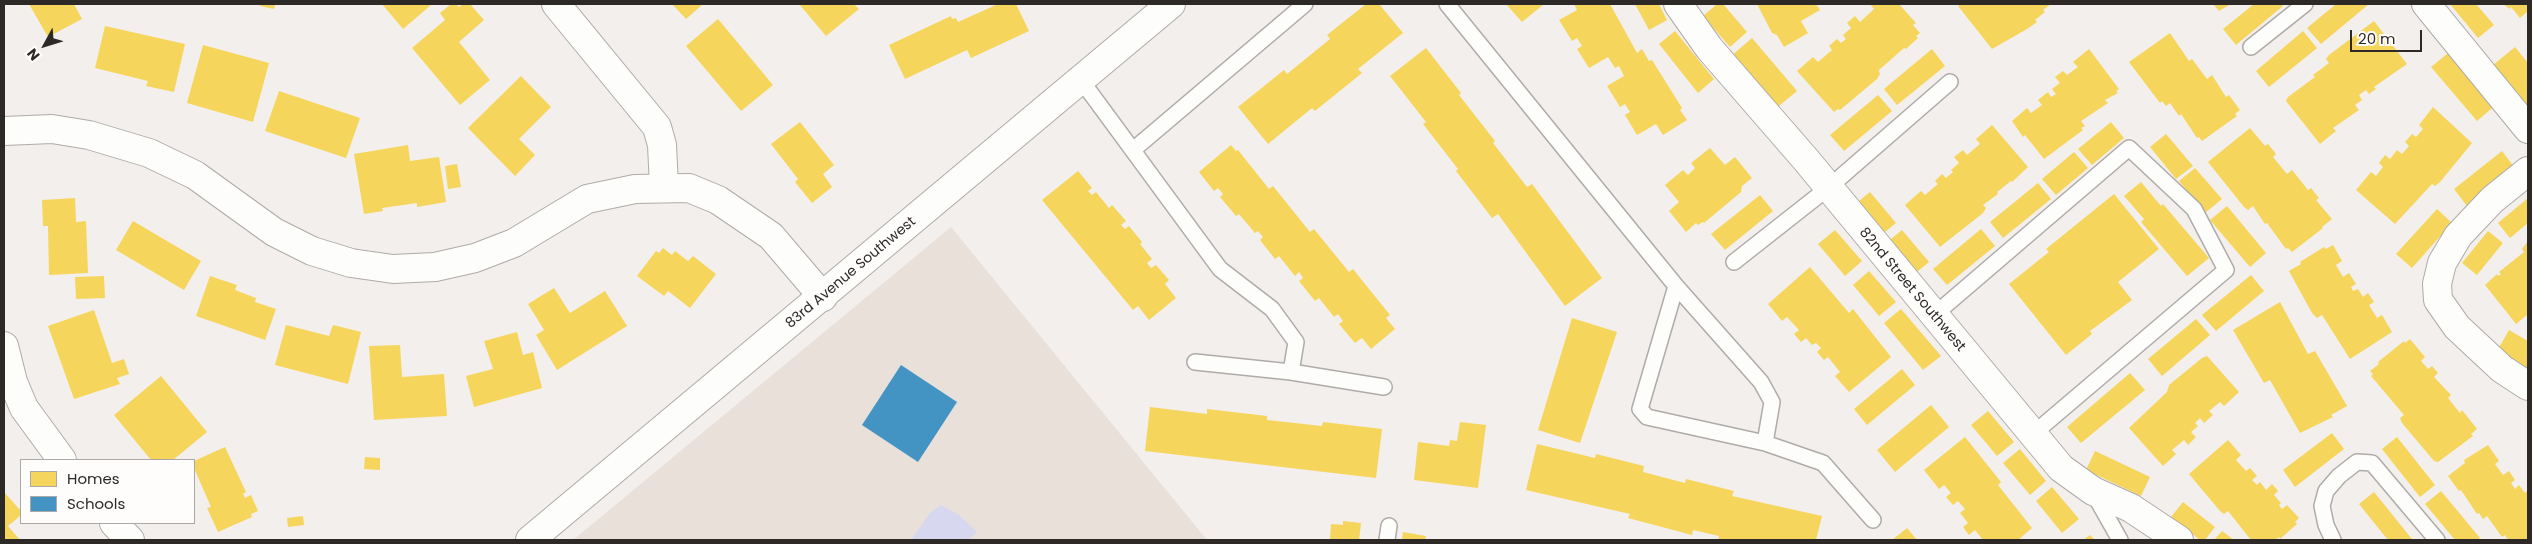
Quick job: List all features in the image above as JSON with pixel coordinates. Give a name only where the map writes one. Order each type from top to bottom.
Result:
[{"type":"street","points":[[556,4],[657,127],[662,145],[664,187]]},
{"type":"street","name":"82nd Street Southwest","points":[[1678,4],[1709,48],[2061,468],[2092,490],[2131,508],[2179,540]]},
{"type":"street","points":[[2426,4],[2528,129]]},
{"type":"street","name":"83rd Avenue Southwest","points":[[530,540],[1081,80],[1165,6]]},
{"type":"street","points":[[4,131],[52,129],[89,135],[149,152],[195,175],[274,232],[312,251],[352,264],[386,268],[435,267],[475,258],[514,243],[587,199],[635,189],[689,188],[718,200],[771,236],[822,297]]},
{"type":"street","points":[[2528,171],[2492,200],[2458,236],[2442,263],[2438,274],[2437,292],[2438,300],[2449,318],[2474,345],[2528,386]]},
{"type":"street","points":[[4,346],[13,382],[24,408],[61,459]]},
{"type":"street","points":[[115,524],[130,540]]},
{"type":"lane","points":[[1133,150],[1306,4]]},
{"type":"lane","points":[[1447,4],[1676,286],[1761,382],[1772,402],[1764,443]]},
{"type":"lane","points":[[2251,47],[2305,4]]},
{"type":"lane","points":[[1081,80],[1220,269],[1272,308],[1296,342],[1292,372]]},
{"type":"lane","points":[[1734,262],[1828,188],[1950,82]]},
{"type":"lane","points":[[1933,316],[2129,148],[2194,210],[2226,270],[2033,434]]},
{"type":"lane","points":[[1676,286],[1640,409],[1647,417],[1764,443],[1823,463],[1873,520]]},
{"type":"lane","points":[[1195,362],[1292,372],[1384,387]]},
{"type":"lane","points":[[2333,540],[2326,524],[2322,506],[2326,491],[2339,476],[2357,462],[2372,463],[2436,540]]},
{"type":"lane","points":[[2092,490],[2120,540]]},
{"type":"shaded area","points":[[951,227],[1207,540],[573,540]]},
{"type":"shaded area","points":[[941,505],[959,515],[977,532],[968,540],[911,540],[930,513]]},
{"type":"building: Homes","points":[[29,4],[74,4],[82,19],[48,37]]},
{"type":"building: Homes","points":[[261,4],[275,4],[274,9],[260,6]]},
{"type":"building: Homes","points":[[382,4],[428,4],[430,6],[403,29]]},
{"type":"building: Homes","points":[[451,4],[456,4],[459,7],[463,4],[470,4],[484,20],[459,42],[490,80],[460,105],[412,48],[445,20],[440,13]]},
{"type":"building: Homes","points":[[672,4],[703,4],[686,19]]},
{"type":"building: Homes","points":[[799,4],[854,4],[859,9],[826,36]]},
{"type":"building: Homes","points":[[998,4],[1016,4],[1029,31],[971,58],[967,50],[905,79],[889,45],[951,16],[952,19],[956,18],[958,22]]},
{"type":"building: Homes","points":[[1366,4],[1379,4],[1403,33],[1358,69],[1362,73],[1315,111],[1312,108],[1268,144],[1238,107],[1284,70],[1287,74],[1330,39],[1327,35]]},
{"type":"building: Homes","points":[[1506,4],[1544,4],[1522,22]]},
{"type":"building: Homes","points":[[1574,4],[1610,4],[1637,53],[1642,49],[1649,61],[1652,60],[1682,108],[1680,110],[1687,120],[1663,135],[1656,124],[1637,135],[1625,115],[1630,112],[1625,104],[1620,107],[1607,86],[1624,76],[1619,66],[1615,68],[1608,57],[1589,68],[1577,49],[1582,46],[1577,38],[1572,41],[1559,20],[1577,10]]},
{"type":"building: Homes","points":[[1635,4],[1659,4],[1667,20],[1649,30]]},
{"type":"building: Homes","points":[[1717,4],[1723,4],[1747,32],[1730,47],[1703,16]]},
{"type":"building: Homes","points":[[1757,4],[1816,4],[1820,10],[1801,21],[1808,33],[1784,47],[1777,35],[1772,33]]},
{"type":"building: Homes","points":[[1870,4],[1899,4],[1916,23],[1913,25],[1920,33],[1916,36],[1918,38],[1906,49],[1904,48],[1879,70],[1878,68],[1880,74],[1877,79],[1840,110],[1838,109],[1834,112],[1797,71],[1813,57],[1818,62],[1832,50],[1829,46],[1837,39],[1841,43],[1846,39],[1843,35],[1851,28],[1847,23],[1855,16],[1860,22],[1874,9]]},
{"type":"building: Homes","points":[[1961,4],[2051,4],[2035,20],[2037,22],[1992,49],[1958,6]]},
{"type":"building: Homes","points":[[2213,4],[2231,4],[2219,11]]},
{"type":"building: Homes","points":[[2254,4],[2281,4],[2283,6],[2236,45],[2223,29]]},
{"type":"building: Homes","points":[[2336,4],[2369,4],[2321,44],[2307,28]]},
{"type":"building: Homes","points":[[2450,4],[2476,4],[2494,25],[2478,38]]},
{"type":"building: Homes","points":[[2503,4],[2528,4],[2528,11],[2520,18],[2511,7],[2510,9]]},
{"type":"building: Homes","points":[[718,19],[773,85],[741,111],[686,46]]},
{"type":"building: Homes","points":[[2374,21],[2407,64],[2374,87],[2376,89],[2369,94],[2366,90],[2359,95],[2362,100],[2355,105],[2359,110],[2333,128],[2336,131],[2320,144],[2286,101],[2288,97],[2315,77],[2313,75],[2329,63],[2326,59],[2329,55]]},
{"type":"building: Homes","points":[[105,26],[185,44],[174,92],[146,86],[148,81],[95,68]]},
{"type":"building: Homes","points":[[1675,31],[1714,79],[1698,93],[1659,44]]},
{"type":"building: Homes","points":[[2303,31],[2317,48],[2269,87],[2256,71]]},
{"type":"building: Homes","points":[[2170,33],[2189,61],[2192,59],[2207,79],[2212,75],[2226,97],[2229,95],[2240,110],[2235,114],[2237,116],[2202,141],[2199,137],[2197,138],[2181,114],[2179,116],[2170,103],[2166,106],[2162,101],[2160,103],[2129,62]]},
{"type":"building: Homes","points":[[1752,38],[1797,91],[1774,110],[1730,57]]},
{"type":"building: Homes","points":[[203,45],[269,63],[253,122],[187,103]]},
{"type":"building: Homes","points":[[2515,47],[2528,63],[2528,107],[2493,65]]},
{"type":"building: Homes","points":[[1426,48],[1461,93],[1459,95],[1495,141],[1493,143],[1527,187],[1532,184],[1602,278],[1565,306],[1498,214],[1492,218],[1456,171],[1458,169],[1423,124],[1426,122],[1390,76]]},
{"type":"building: Homes","points":[[1932,49],[1945,66],[1897,105],[1884,89]]},
{"type":"building: Homes","points":[[2089,49],[2119,89],[2116,91],[2118,93],[2105,100],[2108,103],[2081,121],[2085,126],[2081,128],[2083,130],[2044,159],[2025,135],[2023,137],[2012,121],[2027,108],[2031,113],[2042,105],[2038,100],[2048,92],[2051,97],[2056,94],[2052,89],[2060,83],[2055,77],[2063,71],[2067,75],[2078,67],[2073,62]]},
{"type":"building: Homes","points":[[2453,49],[2498,103],[2477,121],[2431,67]]},
{"type":"building: Homes","points":[[521,76],[551,107],[519,139],[535,155],[515,176],[468,128]]},
{"type":"building: Homes","points":[[279,91],[360,118],[346,158],[265,131]]},
{"type":"building: Homes","points":[[1878,95],[1892,111],[1844,151],[1830,135]]},
{"type":"building: Homes","points":[[2433,107],[2472,143],[2440,182],[2435,186],[2432,184],[2395,224],[2356,190],[2371,172],[2376,176],[2383,167],[2379,163],[2385,155],[2390,159],[2397,150],[2402,154],[2409,146],[2405,142],[2412,134],[2416,137],[2423,129],[2419,125]]},
{"type":"building: Homes","points":[[800,122],[834,165],[823,174],[832,187],[812,203],[795,182],[798,179],[771,144]]},
{"type":"building: Homes","points":[[2111,122],[2124,138],[2092,165],[2078,149]]},
{"type":"building: Homes","points":[[1992,125],[2028,167],[1983,205],[1986,208],[1983,213],[1940,247],[1905,205],[1921,191],[1925,195],[1938,184],[1935,181],[1942,174],[1946,178],[1953,172],[1951,170],[1959,163],[1954,157],[1963,150],[1967,155],[1980,144],[1976,139]]},
{"type":"building: Homes","points":[[2250,128],[2265,146],[2268,144],[2276,154],[2273,157],[2287,174],[2292,170],[2308,190],[2311,188],[2319,198],[2316,200],[2332,219],[2292,252],[2288,248],[2286,249],[2253,206],[2248,210],[2244,207],[2208,162]]},
{"type":"building: Homes","points":[[2166,134],[2193,166],[2176,179],[2150,147]]},
{"type":"building: Homes","points":[[408,145],[410,161],[439,157],[446,202],[417,207],[417,203],[382,208],[383,211],[364,214],[354,154]]},
{"type":"building: Homes","points":[[1231,145],[1236,151],[1238,150],[1269,189],[1273,186],[1310,232],[1314,229],[1349,272],[1353,269],[1390,315],[1386,318],[1395,329],[1371,349],[1362,338],[1355,343],[1339,324],[1343,321],[1338,314],[1334,317],[1319,298],[1315,301],[1299,281],[1303,278],[1299,272],[1295,276],[1279,256],[1275,259],[1260,240],[1263,237],[1258,231],[1255,233],[1239,214],[1236,216],[1220,197],[1223,194],[1218,188],[1214,191],[1199,172]]},
{"type":"building: Homes","points":[[1710,148],[1725,165],[1735,157],[1752,178],[1742,186],[1741,192],[1704,223],[1698,225],[1696,223],[1686,232],[1669,211],[1679,202],[1665,185],[1683,170],[1688,175],[1695,168],[1691,163]]},
{"type":"building: Homes","points":[[2502,151],[2515,168],[2467,206],[2454,189]]},
{"type":"building: Homes","points":[[2074,152],[2088,168],[2056,195],[2042,179]]},
{"type":"building: Homes","points":[[457,164],[461,187],[448,189],[445,166]]},
{"type":"building: Homes","points":[[2195,168],[2222,199],[2205,213],[2179,181]]},
{"type":"building: Homes","points":[[1078,171],[1092,188],[1088,191],[1092,195],[1096,192],[1109,208],[1112,205],[1126,221],[1121,225],[1125,229],[1129,226],[1142,242],[1140,244],[1152,259],[1147,263],[1151,268],[1156,265],[1169,280],[1165,284],[1176,298],[1149,320],[1138,306],[1133,310],[1042,200]]},
{"type":"building: Homes","points":[[2141,182],[2161,206],[2163,204],[2209,258],[2187,276],[2141,222],[2144,219],[2124,196]]},
{"type":"building: Homes","points":[[2038,183],[2051,199],[2003,238],[1990,222]]},
{"type":"building: Homes","points":[[1870,192],[1896,223],[1879,237],[1853,206]]},
{"type":"building: Homes","points":[[2114,194],[2159,249],[2118,282],[2132,300],[2090,331],[2092,334],[2066,355],[2009,284],[2049,252],[2046,249]]},
{"type":"building: Homes","points":[[1760,195],[1773,211],[1725,250],[1711,234]]},
{"type":"building: Homes","points":[[75,198],[76,222],[86,221],[88,273],[49,275],[48,226],[43,226],[42,200]]},
{"type":"building: Homes","points":[[2528,198],[2528,223],[2510,238],[2498,223]]},
{"type":"building: Homes","points":[[2227,206],[2266,253],[2250,267],[2210,220]]},
{"type":"building: Homes","points":[[2437,209],[2452,223],[2412,268],[2396,254]]},
{"type":"building: Homes","points":[[133,221],[201,261],[184,290],[116,250]]},
{"type":"building: Homes","points":[[1981,229],[1995,246],[1947,285],[1933,269]]},
{"type":"building: Homes","points":[[1835,230],[1862,261],[1845,276],[1818,244]]},
{"type":"building: Homes","points":[[1902,230],[1929,262],[1912,276],[1885,244]]},
{"type":"building: Homes","points":[[2488,231],[2503,243],[2477,275],[2462,263]]},
{"type":"building: Homes","points":[[2528,241],[2528,314],[2516,324],[2485,285],[2497,274],[2498,276],[2501,274],[2499,272],[2524,252],[2522,249]]},
{"type":"building: Homes","points":[[2333,245],[2342,261],[2336,265],[2343,277],[2349,273],[2356,284],[2351,287],[2353,291],[2358,289],[2363,297],[2368,293],[2374,302],[2369,305],[2377,318],[2382,315],[2392,332],[2350,359],[2322,315],[2317,318],[2312,313],[2289,271],[2324,247],[2326,249]]},
{"type":"building: Homes","points":[[663,248],[672,255],[675,251],[688,261],[693,256],[716,274],[690,308],[668,291],[664,296],[637,276],[656,251],[659,253]]},
{"type":"building: Homes","points":[[1810,267],[1849,313],[1853,309],[1891,357],[1849,392],[1835,376],[1840,372],[1828,357],[1824,360],[1817,352],[1821,348],[1816,343],[1812,345],[1806,338],[1801,342],[1794,334],[1799,330],[1787,317],[1782,321],[1768,304]]},
{"type":"building: Homes","points":[[1869,271],[1896,302],[1879,316],[1853,285]]},
{"type":"building: Homes","points":[[2251,275],[2264,291],[2216,331],[2202,315]]},
{"type":"building: Homes","points":[[104,276],[105,298],[76,299],[75,277]]},
{"type":"building: Homes","points":[[210,276],[237,285],[235,290],[256,298],[255,302],[276,309],[265,340],[196,316]]},
{"type":"building: Homes","points":[[554,288],[570,313],[605,291],[627,326],[557,370],[536,335],[544,330],[528,304]]},
{"type":"building: Homes","points":[[2280,302],[2308,354],[2315,351],[2347,406],[2331,415],[2333,417],[2300,433],[2270,380],[2264,383],[2233,330]]},
{"type":"building: Homes","points":[[1901,309],[1941,356],[1923,370],[1884,323]]},
{"type":"building: Homes","points":[[94,310],[112,363],[124,359],[129,374],[117,378],[120,384],[74,399],[48,326]]},
{"type":"building: Homes","points":[[1572,318],[1617,332],[1580,443],[1538,430]]},
{"type":"building: Homes","points":[[2196,319],[2210,335],[2162,376],[2148,359]]},
{"type":"building: Homes","points":[[286,325],[329,336],[333,325],[361,332],[348,384],[275,365]]},
{"type":"building: Homes","points":[[2509,330],[2528,341],[2528,373],[2496,353]]},
{"type":"building: Homes","points":[[517,332],[523,355],[533,352],[542,388],[474,407],[466,376],[493,369],[484,341]]},
{"type":"building: Homes","points":[[2410,339],[2425,357],[2421,361],[2428,369],[2432,366],[2438,373],[2434,377],[2451,395],[2448,398],[2460,413],[2462,410],[2477,429],[2471,434],[2473,436],[2438,462],[2434,461],[2402,423],[2400,418],[2404,415],[2371,376],[2373,374],[2370,371],[2379,364],[2378,362],[2404,341],[2405,343]]},
{"type":"building: Homes","points":[[400,345],[402,377],[444,374],[447,416],[374,420],[369,346]]},
{"type":"building: Homes","points":[[2207,356],[2239,392],[2224,406],[2220,402],[2209,411],[2213,415],[2204,423],[2200,418],[2195,423],[2198,426],[2191,432],[2196,437],[2188,445],[2184,440],[2172,450],[2176,454],[2163,466],[2129,428],[2167,392],[2169,385]]},
{"type":"building: Homes","points":[[1902,369],[1915,385],[1867,425],[1854,409]]},
{"type":"building: Homes","points":[[2130,373],[2145,390],[2081,443],[2067,427]]},
{"type":"building: Homes","points":[[161,376],[207,432],[174,459],[150,459],[114,415]]},
{"type":"building: Homes","points":[[1931,405],[1949,427],[1895,472],[1877,450]]},
{"type":"building: Homes","points":[[1150,407],[1207,414],[1207,409],[1267,416],[1267,420],[1322,426],[1323,422],[1382,429],[1376,478],[1145,451]]},
{"type":"building: Homes","points":[[1988,411],[2014,442],[1997,456],[1971,425]]},
{"type":"building: Homes","points":[[1460,422],[1486,425],[1478,488],[1414,480],[1418,442],[1449,446],[1450,440],[1457,441]]},
{"type":"building: Homes","points":[[2332,433],[2344,449],[2295,487],[2283,470]]},
{"type":"building: Homes","points":[[1965,437],[2001,482],[1998,485],[2032,528],[2018,540],[1983,540],[1975,530],[1969,535],[1963,527],[1968,523],[1960,513],[1965,509],[1958,501],[1953,505],[1946,497],[1951,493],[1944,485],[1939,489],[1924,470]]},
{"type":"building: Homes","points":[[2397,437],[2435,485],[2420,497],[2382,449]]},
{"type":"building: Homes","points":[[2228,440],[2241,455],[2236,460],[2246,471],[2250,468],[2257,476],[2252,480],[2257,485],[2260,482],[2266,490],[2272,484],[2278,491],[2274,495],[2281,503],[2279,505],[2282,509],[2287,505],[2299,518],[2295,522],[2297,524],[2280,539],[2279,537],[2275,540],[2251,540],[2228,511],[2224,514],[2220,511],[2189,474]]},
{"type":"building: Homes","points":[[1537,444],[1595,458],[1596,454],[1644,466],[1643,472],[1685,483],[1686,479],[1734,491],[1732,496],[1822,516],[1816,540],[1718,540],[1719,536],[1693,530],[1692,535],[1628,518],[1630,514],[1526,490]]},
{"type":"building: Homes","points":[[2488,445],[2499,461],[2495,464],[2503,475],[2509,471],[2515,480],[2511,483],[2515,489],[2519,485],[2525,493],[2528,490],[2528,540],[2508,540],[2505,535],[2502,537],[2487,516],[2483,519],[2479,513],[2477,514],[2461,490],[2459,491],[2448,476],[2465,463],[2464,460]]},
{"type":"building: Homes","points":[[225,447],[246,492],[243,494],[245,498],[251,495],[258,511],[251,514],[252,517],[218,532],[207,508],[211,507],[195,470],[195,461]]},
{"type":"building: Homes","points":[[2020,449],[2046,481],[2030,495],[2003,463]]},
{"type":"building: Homes","points":[[2095,451],[2150,477],[2141,496],[2086,470]]},
{"type":"building: Homes","points":[[365,457],[380,458],[380,470],[364,469]]},
{"type":"building: Homes","points":[[2052,487],[2079,519],[2062,533],[2036,501]]},
{"type":"building: Homes","points":[[2441,491],[2480,538],[2478,540],[2455,540],[2425,504]]},
{"type":"building: Homes","points":[[4,492],[20,510],[20,516],[8,526],[20,540],[4,540]]},
{"type":"building: Homes","points":[[2374,492],[2412,539],[2388,540],[2359,504]]},
{"type":"building: Homes","points":[[2183,502],[2215,527],[2205,540],[2200,540],[2171,517]]},
{"type":"building: Homes","points":[[303,516],[304,525],[288,527],[287,518]]},
{"type":"building: Homes","points":[[1343,521],[1361,523],[1359,540],[1330,540],[1331,524],[1343,525]]},
{"type":"building: Homes","points":[[1907,528],[1917,540],[1892,540]]},
{"type":"building: Homes","points":[[2222,531],[2234,540],[2214,540]]},
{"type":"building: Homes","points":[[1403,532],[1426,536],[1425,540],[1402,540]]},
{"type":"building: Homes","points":[[2090,535],[2095,540],[2083,540]]},
{"type":"building: Schools","points":[[901,365],[957,402],[918,462],[862,425]]}]
